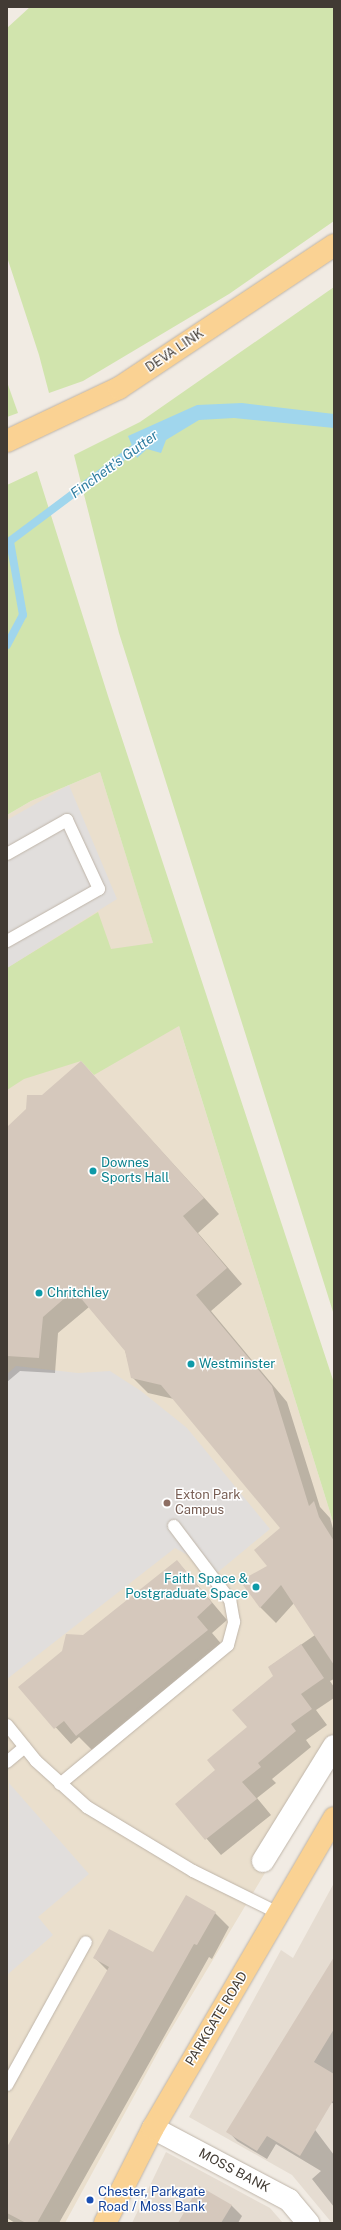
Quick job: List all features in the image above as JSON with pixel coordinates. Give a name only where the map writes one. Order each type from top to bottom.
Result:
[{"type":"main road","name":"DEVA LINK","points":[[7,441],[119,388],[334,245]]},
{"type":"main road","name":"PARKGATE ROAD","points":[[105,2223],[153,2128],[280,1914],[334,1818]]},
{"type":"street","points":[[263,1861],[334,1746]]},
{"type":"street","name":"MOSS BANK","points":[[153,2128],[289,2200],[308,2223]]},
{"type":"lane","points":[[7,854],[68,820],[99,889],[7,941]]},
{"type":"lane","points":[[60,1784],[228,1645],[234,1622],[230,1600],[174,1526]]},
{"type":"lane","points":[[7,1725],[25,1747],[60,1784],[87,1806],[186,1867],[280,1914]]},
{"type":"lane","points":[[7,1762],[25,1747]]},
{"type":"lane","points":[[7,2084],[86,1942]]},
{"type":"shaded area","name":"Exton Park Campus","points":[[100,772],[334,1525],[334,1758],[163,2043],[65,2223],[7,2223],[7,815],[31,801]]},
{"type":"shaded area","points":[[69,785],[117,899],[7,968],[7,820]]},
{"type":"shaded area","points":[[16,1366],[78,1373],[110,1371],[141,1391],[187,1428],[270,1529],[218,1572],[175,1548],[7,1679],[7,1374]]},
{"type":"shaded area","points":[[9,1783],[89,1874],[38,1917],[53,1935],[7,1975]]},
{"type":"shaded area","points":[[334,1883],[334,2223],[332,2223],[292,2175],[189,2117],[281,1950],[293,1958]]},
{"type":"shaded area","points":[[166,2152],[270,2208],[283,2223],[132,2223]]},
{"type":"green space","points":[[30,7],[334,7],[334,221],[229,294],[83,381],[49,393],[39,355],[7,257],[7,28]]},
{"type":"green space","points":[[334,287],[334,1315],[119,633],[74,455],[140,422]]},
{"type":"green space","points":[[7,382],[18,413],[7,417]]},
{"type":"green space","points":[[37,471],[108,696],[334,1383],[334,1525],[179,1026],[94,1075],[81,1061],[24,1079],[7,1090],[7,968],[98,912],[111,949],[153,943],[100,772],[31,801],[7,815],[7,485]]},
{"type":"water","points":[[242,403],[334,414],[334,428],[234,418],[199,420],[166,440],[161,453],[147,449],[137,458],[128,436],[197,405]]},
{"type":"building","points":[[81,1061],[204,1198],[183,1216],[227,1268],[196,1295],[272,1386],[309,1506],[314,1501],[319,1517],[334,1541],[334,1665],[281,1585],[260,1608],[240,1581],[267,1566],[254,1550],[280,1528],[161,1385],[131,1378],[125,1351],[74,1290],[43,1317],[39,1358],[7,1356],[7,1127],[26,1109],[27,1095],[42,1095]]},
{"type":"building","points":[[177,1560],[212,1603],[197,1617],[208,1630],[76,1736],[64,1721],[54,1729],[18,1687],[62,1651],[66,1634],[83,1635]]},
{"type":"building","points":[[301,1644],[324,1678],[301,1694],[312,1709],[291,1724],[296,1731],[258,1763],[261,1767],[242,1782],[257,1799],[205,1840],[175,1804],[215,1770],[207,1760],[247,1727],[232,1710],[273,1676],[268,1667]]},
{"type":"building","points":[[186,1895],[216,1912],[197,1945],[194,1944],[37,2223],[26,2223],[7,2213],[7,2147],[109,1967],[93,1958],[109,1929],[153,1952]]},
{"type":"building","points":[[334,1957],[334,2029],[314,2062],[334,2074],[334,2099],[300,2156],[267,2136],[257,2151],[226,2132]]},
{"type":"building","points":[[199,2186],[232,2205],[221,2223],[178,2223]]},
{"type":"waterway","name":"Finchett's Gutter","points":[[7,645],[23,615],[10,541],[141,443]]},
{"type":"place","name":"Downes Sports Hall","points":[[93,1171]]},
{"type":"place","name":"Chritchley","points":[[39,1293]]},
{"type":"place","name":"Westminster","points":[[191,1364]]},
{"type":"place","name":"Exton Park Campus","points":[[167,1503]]},
{"type":"place","name":"Faith Space & Postgraduate Space","points":[[256,1587]]},
{"type":"place","name":"Chester, Parkgate Road / Moss Bank","points":[[90,2200]]}]
